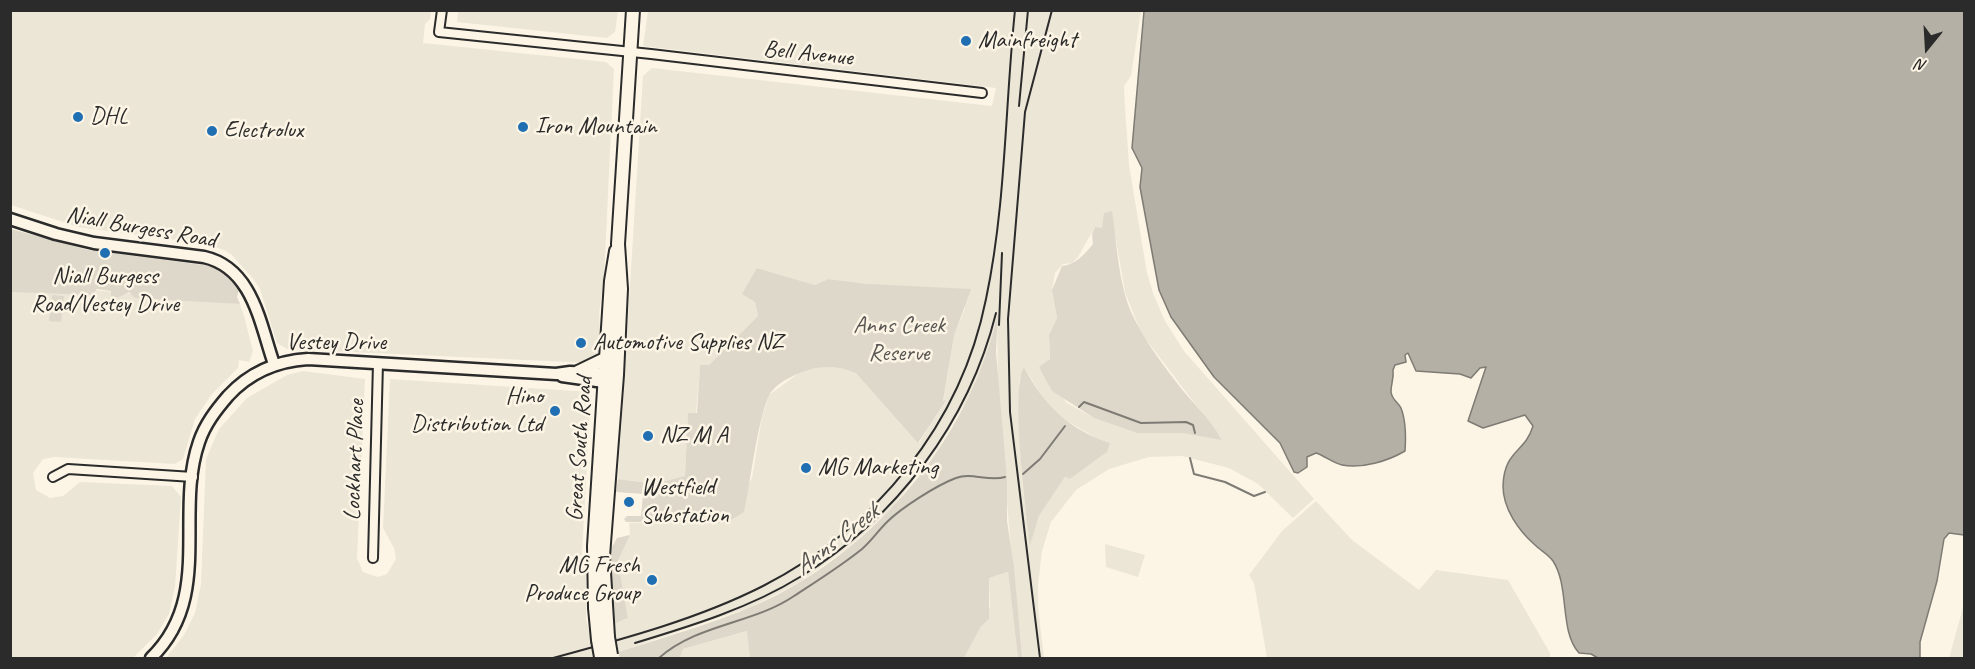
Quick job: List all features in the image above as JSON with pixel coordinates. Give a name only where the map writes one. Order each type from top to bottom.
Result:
[{"type":"main road","name":"Great South Road","points":[[606,657],[594,567],[621,289],[618,244],[633,10]]},
{"type":"main road","name":"Great South Road","points":[[611,379],[607,358],[613,261],[618,244]]},
{"type":"main road","points":[[579,372],[607,358]]},
{"type":"street","name":"Bell Avenue","points":[[442,10],[439,32],[982,93]]},
{"type":"street","name":"Niall Burgess Road","points":[[10,219],[84,241],[204,256],[221,262],[232,270],[246,286],[274,364]]},
{"type":"street","name":"Vestey Drive","points":[[151,658],[173,632],[186,596],[193,477],[199,442],[218,407],[241,384],[274,364],[308,359],[556,374],[579,372],[611,379]]},
{"type":"street","name":"Lockhart Place","points":[[373,558],[378,363]]},
{"type":"street","name":"Vestey Drive","points":[[556,374],[568,379],[611,379]]},
{"type":"street","points":[[53,477],[68,470],[193,477]]},
{"type":"shaded area","points":[[458,10],[618,11],[615,32],[607,38],[457,22]]},
{"type":"shaded area","points":[[10,11],[431,11],[430,19],[425,24],[423,43],[606,62],[614,69],[604,277],[599,314],[601,349],[597,358],[589,363],[287,349],[277,343],[260,289],[232,255],[224,250],[206,244],[78,227],[11,205]]},
{"type":"shaded area","points":[[648,11],[1141,11],[1131,76],[1124,86],[1129,165],[1147,273],[1153,293],[1165,321],[1184,351],[1314,499],[1293,518],[1258,484],[1229,468],[1182,456],[1149,457],[1109,469],[1076,490],[1051,522],[1042,551],[1038,585],[1038,607],[1044,658],[1020,658],[998,393],[997,318],[987,354],[968,398],[937,450],[893,507],[851,545],[800,582],[751,607],[618,652],[614,624],[628,618],[618,561],[630,535],[629,523],[725,523],[752,478],[762,417],[769,395],[799,373],[823,366],[848,369],[857,373],[919,443],[943,402],[954,336],[965,308],[869,284],[828,279],[815,285],[757,268],[755,302],[758,316],[709,365],[700,366],[696,414],[688,414],[685,477],[655,484],[618,479],[643,76],[652,68],[992,106],[996,88],[643,46]],"holes":[[[1095,227],[1102,229],[1116,240],[1125,292],[1141,333],[1222,439],[1182,433],[1137,433],[1094,418],[1067,403],[1039,367],[1050,360],[1049,335],[1057,318],[1052,290],[1055,273],[1063,264],[1072,263],[1078,257]],[[1024,367],[1046,403],[1062,418],[1098,439],[1107,452],[1070,479],[1065,477],[1039,516],[1030,543],[1022,482],[1019,422],[1019,381]]]},
{"type":"shaded area","points":[[1144,11],[1964,11],[1964,535],[1949,533],[1944,539],[1937,581],[1920,642],[1920,658],[1598,658],[1591,654],[1579,653],[1569,633],[1561,583],[1553,561],[1518,526],[1509,511],[1504,495],[1504,474],[1507,465],[1525,442],[1533,426],[1525,415],[1483,428],[1468,421],[1486,367],[1480,368],[1471,378],[1460,374],[1416,371],[1408,353],[1405,355],[1406,362],[1395,365],[1391,392],[1403,413],[1405,451],[1383,461],[1358,466],[1339,464],[1316,453],[1307,457],[1307,467],[1298,473],[1294,472],[1280,443],[1214,377],[1171,317],[1159,290],[1140,187],[1142,168],[1132,148]]},
{"type":"shaded area","points":[[10,282],[240,304],[244,316],[253,351],[249,362],[239,360],[238,368],[212,394],[195,419],[183,459],[175,464],[54,457],[43,459],[33,473],[36,490],[50,498],[63,496],[80,482],[172,486],[181,497],[175,587],[169,614],[157,634],[133,658],[11,658]]},
{"type":"shaded area","points":[[303,371],[365,379],[357,558],[363,572],[378,577],[387,574],[396,559],[394,548],[383,528],[390,379],[591,392],[582,553],[586,570],[586,618],[595,658],[166,658],[184,635],[195,613],[201,584],[206,459],[219,429],[247,398],[287,375]]},
{"type":"shaded area","points":[[1316,501],[1352,540],[1419,590],[1436,570],[1508,580],[1550,653],[1550,658],[1267,658],[1254,583],[1249,575],[1282,531]]},
{"type":"shaded area","points":[[1105,544],[1145,555],[1138,577],[1106,567]]},
{"type":"shaded area","points":[[1008,572],[1018,658],[964,658],[990,607],[989,578]]},
{"type":"shaded area","points":[[1964,604],[1964,658],[1949,658]]},
{"type":"shaded area","points":[[748,631],[750,658],[680,658],[683,649]]},
{"type":"green space","points":[[1112,211],[1121,276],[1132,314],[1158,358],[1212,424],[1222,440],[1182,433],[1137,433],[1094,418],[1052,391],[1039,367],[1050,359],[1049,335],[1057,318],[1052,290],[1062,266],[1075,261],[1087,252],[1093,244],[1092,234],[1095,227],[1102,228],[1104,213]]},
{"type":"green space","points":[[11,229],[88,250],[211,266],[224,273],[239,289],[237,297],[240,304],[135,298],[129,292],[117,298],[111,296],[111,291],[97,289],[92,295],[11,292]]},
{"type":"green space","name":"Anns Creek Reserve","points":[[757,268],[815,285],[828,279],[869,284],[971,289],[954,336],[943,401],[946,400],[918,443],[856,373],[829,367],[790,377],[772,391],[767,400],[759,430],[744,512],[726,523],[626,522],[624,519],[627,516],[641,516],[643,494],[616,492],[618,479],[655,484],[685,476],[688,413],[697,413],[700,365],[709,365],[758,316],[755,302],[742,294]]},
{"type":"green space","points":[[52,295],[64,296],[61,322],[49,321]]},
{"type":"green space","points":[[998,313],[996,352],[1007,480],[1007,521],[1014,567],[1022,658],[1018,658],[1008,572],[989,578],[989,619],[981,626],[964,658],[750,658],[747,631],[683,649],[680,658],[620,658],[618,652],[719,620],[777,595],[816,572],[853,544],[887,513],[918,478],[945,440],[967,399],[985,357]]},
{"type":"green space","points":[[1024,367],[1040,393],[1059,414],[1082,431],[1110,443],[1107,452],[1070,479],[1065,477],[1039,516],[1030,545],[1018,400]]},
{"type":"green space","points":[[630,535],[618,561],[628,618],[614,624],[610,550],[617,538]]},
{"type":"waterway","name":"Anns Creek","points":[[1079,407],[1084,402],[1141,423],[1186,422],[1193,425],[1195,433]]},
{"type":"waterway","name":"Anns Creek","points":[[1023,474],[1040,459],[1065,426]]},
{"type":"waterway","name":"Anns Creek","points":[[1190,458],[1194,474],[1225,482],[1254,496],[1265,492]]},
{"type":"waterway","name":"Anns Creek","points":[[659,658],[690,638],[761,613],[794,596],[854,555],[893,516],[939,486],[962,476],[1005,477]]},
{"type":"railway","points":[[553,658],[633,636],[686,618],[763,586],[804,562],[842,534],[877,503],[907,468],[934,429],[957,388],[974,345],[986,299],[998,228],[1015,10]]},
{"type":"railway","points":[[1019,106],[1028,10]]},
{"type":"railway","points":[[1040,658],[1010,412],[1008,319],[1025,112],[1052,10]]},
{"type":"railway","points":[[999,325],[1002,253]]},
{"type":"railway","points":[[635,643],[699,623],[761,598],[800,577],[867,527],[897,497],[924,464],[947,429],[984,353],[996,313]]},
{"type":"place","name":"Mainfreight","points":[[966,41]]},
{"type":"place","name":"DHL","points":[[78,117]]},
{"type":"place","name":"Iron Mountain","points":[[523,127]]},
{"type":"place","name":"Electrolux","points":[[212,131]]},
{"type":"place","name":"Niall Burgess Road/Vestey Drive","points":[[105,253]]},
{"type":"place","name":"Automotive Supplies NZ","points":[[581,343]]},
{"type":"place","name":"Hino Distribution Ltd","points":[[555,411]]},
{"type":"place","name":"NZ M A","points":[[648,436]]},
{"type":"place","name":"MG Marketing","points":[[806,468]]},
{"type":"place","name":"Westfield Substation","points":[[629,502]]},
{"type":"place","name":"MG Fresh Produce Group","points":[[652,580]]}]
